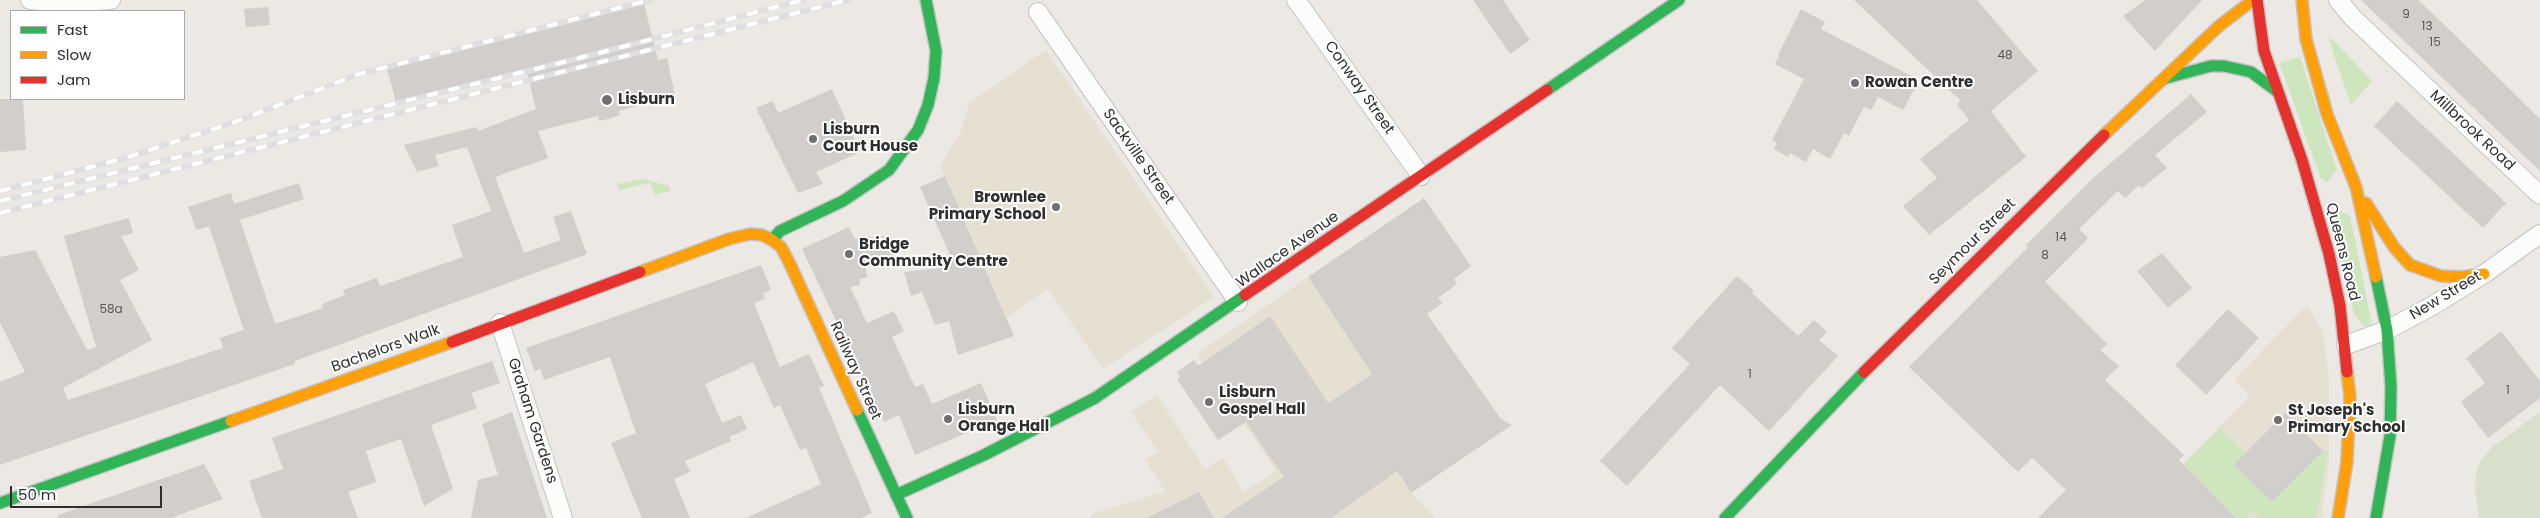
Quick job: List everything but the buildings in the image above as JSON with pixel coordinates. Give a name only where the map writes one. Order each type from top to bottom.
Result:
[{"type":"main road","points":[[772,240],[780,231],[843,201],[869,185],[889,170],[904,154],[918,130],[928,104],[936,50],[926,0]]},
{"type":"main road","name":"Wallace Avenue","points":[[896,495],[984,455],[1095,398],[1679,0]]},
{"type":"main road","name":"Seymour Street","points":[[1725,518],[1879,356],[2071,166],[2219,26],[2253,0]]},
{"type":"main road","name":"Queens Road","points":[[2257,0],[2261,38],[2302,160],[2329,254],[2346,346],[2350,397],[2347,462],[2338,518]]},
{"type":"main road","name":"Queens Road","points":[[2302,0],[2306,39],[2327,114],[2356,187],[2387,330],[2391,387],[2390,436],[2376,518]]},
{"type":"main road","points":[[2164,78],[2211,66],[2224,66],[2251,72],[2266,81],[2278,92]]},
{"type":"main road","points":[[2356,187],[2394,247],[2410,265],[2442,276],[2461,277],[2484,274]]},
{"type":"main road","name":"Bachelors Walk","points":[[0,508],[5,502],[729,240],[750,234],[762,235],[772,240]]},
{"type":"main road","name":"Railway Street","points":[[772,240],[781,247],[789,262],[907,518]]},
{"type":"street","points":[[30,0],[63,3],[111,0]]},
{"type":"street","name":"Conway Street","points":[[1296,0],[1421,176]]},
{"type":"street","name":"Millbrook Road","points":[[2338,0],[2344,10],[2540,195]]},
{"type":"street","name":"Sackville Street","points":[[1038,12],[1238,302]]},
{"type":"street","name":"New Street","points":[[2346,346],[2387,330],[2484,274],[2540,234]]},
{"type":"street","name":"Graham Gardens","points":[[500,323],[563,518]]},
{"type":"shaded area","name":"Brownlee Primary School","points":[[1046,50],[1214,297],[1103,369],[1048,289],[1007,317],[940,166],[961,131],[969,103]]},
{"type":"shaded area","points":[[1308,277],[1372,374],[1344,392],[1411,493],[1435,518],[1088,518],[1093,513],[1165,492],[1145,459],[1158,452],[1131,412],[1157,395],[1205,469],[1223,458],[1244,492],[1276,471],[1197,354]]},
{"type":"shaded area","name":"St Joseph's Primary School","points":[[2307,305],[2323,332],[2329,377],[2329,465],[2321,518],[2129,518],[2250,396],[2234,379]]},
{"type":"green space","points":[[2329,36],[2372,81],[2351,105],[2333,53]]},
{"type":"green space","points":[[2300,57],[2337,170],[2327,182],[2321,179],[2279,63]]},
{"type":"green space","points":[[643,179],[669,186],[670,191],[655,195],[650,183],[619,190],[617,184]]},
{"type":"green space","points":[[2339,210],[2350,216],[2372,325],[2364,326],[2354,314],[2333,219],[2334,212]]},
{"type":"green space","points":[[2540,412],[2540,518],[2479,518],[2475,490],[2476,472],[2480,462],[2492,447]]},
{"type":"green space","points":[[2220,428],[2246,453],[2234,465],[2272,502],[2323,451],[2328,451],[2317,518],[2260,518],[2253,511],[2247,518],[2236,518],[2184,464]]},
{"type":"railway","points":[[0,191],[125,158],[235,122],[359,74],[650,0]]},
{"type":"railway","points":[[0,201],[572,60],[803,0]]},
{"type":"railway","points":[[0,213],[848,0]]},
{"type":"traffic: fast","points":[[772,240],[780,231],[843,201],[889,170],[918,130],[928,105],[934,78],[936,51],[926,0]]},
{"type":"traffic: fast","points":[[1547,90],[1679,0]]},
{"type":"traffic: fast","points":[[2166,78],[2211,66],[2224,66],[2251,72],[2278,92]]},
{"type":"traffic: fast","points":[[2376,277],[2387,330],[2391,387],[2390,436],[2376,518]]},
{"type":"traffic: fast","points":[[896,495],[984,455],[1095,398],[1245,295]]},
{"type":"traffic: fast","points":[[1725,518],[1864,372]]},
{"type":"traffic: fast","points":[[857,410],[907,518]]},
{"type":"traffic: fast","points":[[0,503],[231,421]]},
{"type":"traffic: slow","points":[[2104,135],[2219,26],[2253,0]]},
{"type":"traffic: slow","points":[[2302,0],[2306,39],[2327,114],[2356,187],[2376,277]]},
{"type":"traffic: slow","points":[[2366,203],[2394,247],[2410,265],[2441,276],[2461,277],[2484,274]]},
{"type":"traffic: slow","points":[[640,272],[729,239],[750,234],[762,235],[772,240],[781,247],[789,262],[857,410]]},
{"type":"traffic: slow","points":[[231,421],[452,342]]},
{"type":"traffic: slow","points":[[2338,518],[2347,462],[2350,397],[2347,372]]},
{"type":"traffic: jam","points":[[2257,0],[2264,51],[2302,160],[2329,254],[2340,306],[2347,372]]},
{"type":"traffic: jam","points":[[1245,295],[1547,90]]},
{"type":"traffic: jam","points":[[1864,372],[2104,135]]},
{"type":"traffic: jam","points":[[452,342],[640,272]]},
{"type":"place","name":"Rowan Centre","points":[[1855,83]]},
{"type":"place","name":"Lisburn","points":[[607,100]]},
{"type":"place","name":"Lisburn Court House","points":[[813,139]]},
{"type":"place","name":"Brownlee Primary School","points":[[1056,207]]},
{"type":"place","name":"Bridge Community Centre","points":[[849,254]]},
{"type":"place","name":"Lisburn Gospel Hall","points":[[1209,402]]},
{"type":"place","name":"Lisburn Orange Hall","points":[[948,419]]},
{"type":"place","name":"St Joseph's Primary School","points":[[2278,420]]}]
